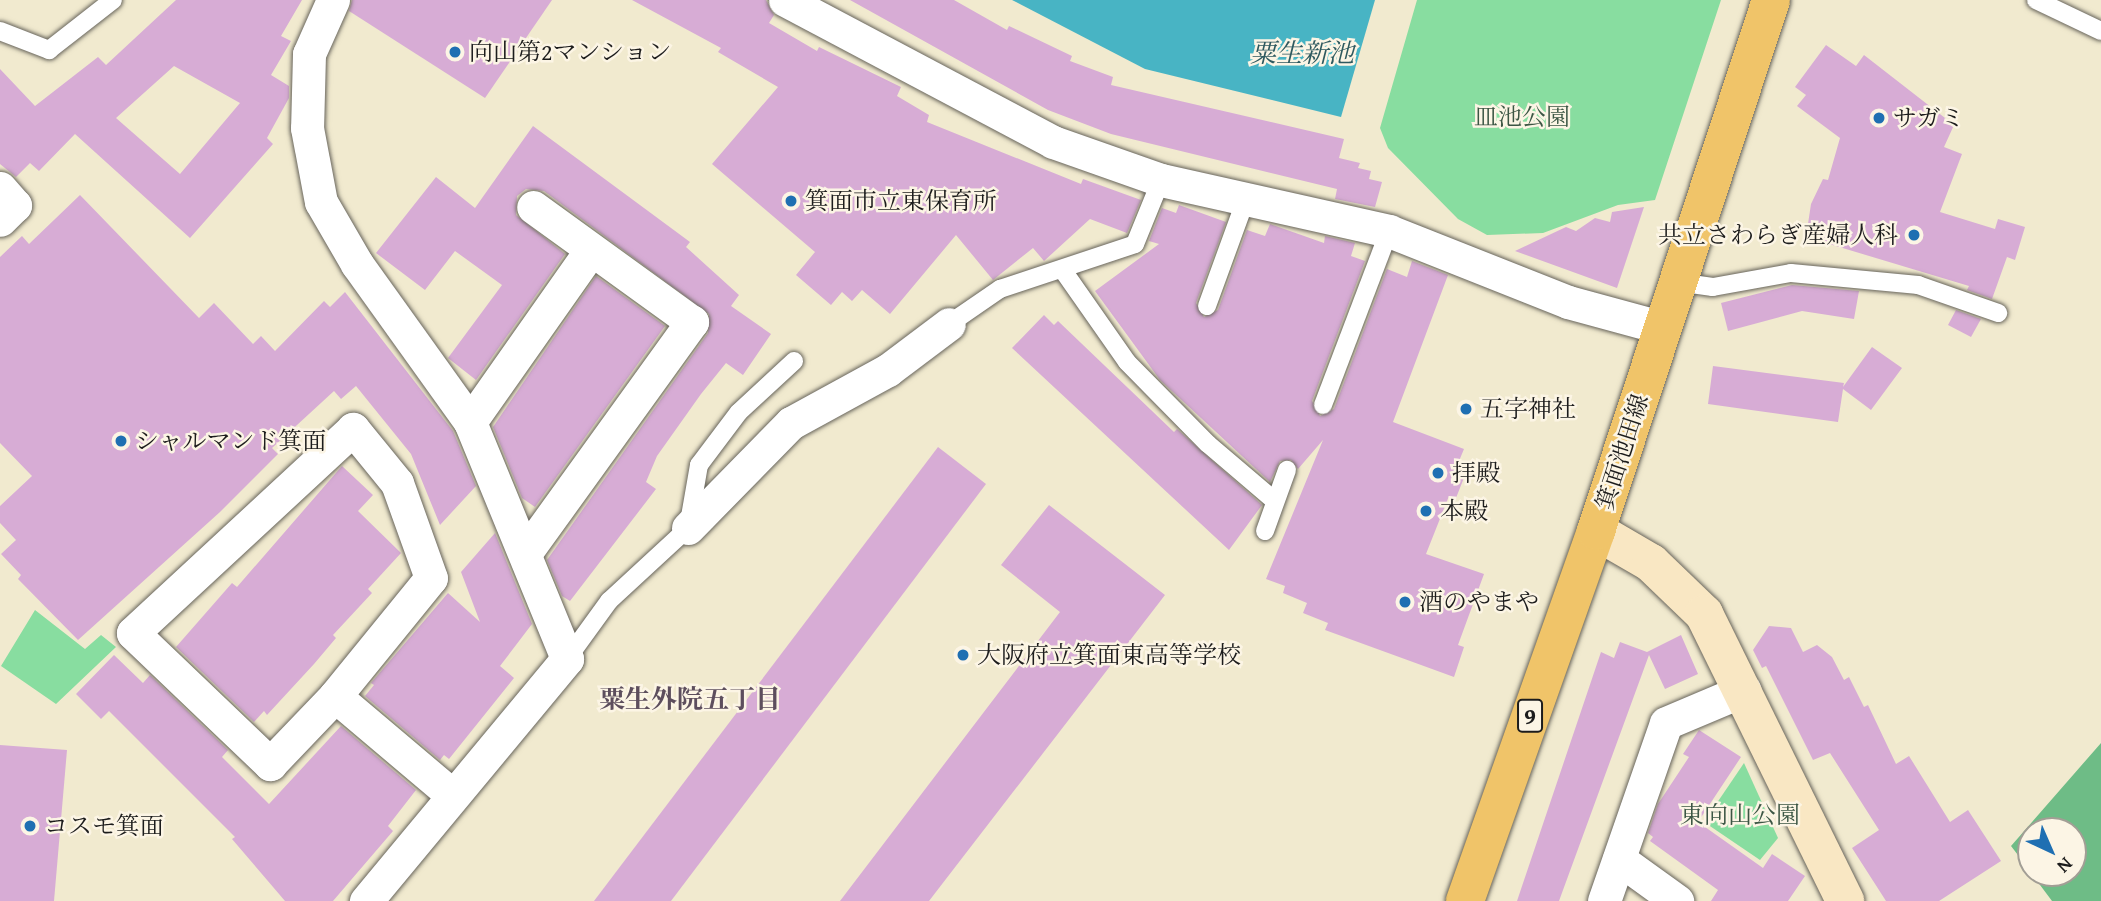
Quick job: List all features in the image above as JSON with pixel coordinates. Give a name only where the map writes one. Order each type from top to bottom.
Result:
[{"type":"main road","name":"箕面池田線","points":[[1465,901],[1596,531],[1771,0]]},
{"type":"street","points":[[332,0],[309,54],[307,128],[321,202],[357,264],[470,422],[526,552],[567,659],[366,901]]},
{"type":"street","points":[[785,0],[1053,142],[1161,180],[1390,231],[1568,303],[1664,328]]},
{"type":"street","points":[[0,188],[15,205],[0,220]]},
{"type":"street","points":[[526,552],[692,322],[533,207]]},
{"type":"street","points":[[470,422],[591,250]]},
{"type":"street","points":[[688,528],[791,423],[888,370],[949,324]]},
{"type":"street","points":[[353,429],[397,484],[430,578],[335,696],[271,764],[133,633],[353,429]]},
{"type":"street","points":[[1596,531],[1651,563],[1704,614],[1744,690],[1845,901]]},
{"type":"street","points":[[1604,901],[1666,723],[1744,690]]},
{"type":"street","points":[[335,696],[452,795]]},
{"type":"street","points":[[1619,859],[1677,901]]},
{"type":"lane","points":[[0,31],[50,51],[113,0]]},
{"type":"lane","points":[[2036,0],[2101,31]]},
{"type":"lane","points":[[949,324],[1000,289],[1135,244],[1161,180]]},
{"type":"lane","points":[[1207,306],[1246,199]]},
{"type":"lane","points":[[1323,405],[1390,231]]},
{"type":"lane","points":[[1062,269],[1128,362],[1208,444],[1275,501]]},
{"type":"lane","points":[[1677,282],[1713,288],[1791,273],[1906,284],[1998,313]]},
{"type":"lane","points":[[567,659],[609,601],[688,528],[699,465],[739,412],[794,361]]},
{"type":"lane","points":[[1265,531],[1287,470]]},
{"type":"green space","name":"皿池公園","points":[[1417,0],[1721,0],[1655,200],[1618,205],[1543,233],[1487,235],[1458,219],[1388,148],[1380,128]]},
{"type":"green space","points":[[35,610],[85,649],[101,635],[116,647],[56,704],[1,666]]},
{"type":"green space","points":[[2101,743],[2101,901],[2052,901],[2042,887],[2087,887],[2087,817],[2036,817]]},
{"type":"green space","name":"東向山公園","points":[[1744,763],[1778,838],[1760,860],[1704,822]]},
{"type":"green space","points":[[2017,839],[2017,854],[2011,846]]},
{"type":"water","name":"粟生新池","points":[[1012,0],[1375,0],[1341,117],[1145,69]]},
{"type":"building","points":[[176,0],[302,0],[281,36],[291,41],[271,75],[289,86],[289,98],[267,138],[273,144],[190,238],[75,134],[39,171],[30,163],[16,177],[0,164],[0,69],[35,106],[98,57],[106,65]],"holes":[[[174,66],[240,103],[180,174],[116,118]]]},
{"type":"building","name":"向山第2マンション","points":[[352,0],[552,0],[485,98],[349,11]]},
{"type":"building","points":[[632,0],[766,0],[774,15],[769,23],[817,51],[819,47],[901,87],[897,96],[929,115],[927,122],[1081,184],[1083,179],[1141,200],[1127,233],[1090,219],[1044,261],[1033,248],[993,280],[956,235],[890,314],[862,290],[852,301],[842,292],[831,305],[796,275],[815,252],[712,164],[778,87],[718,52],[721,48]]},
{"type":"building","points":[[850,0],[954,0],[1007,30],[1009,26],[1072,56],[1070,61],[1113,77],[1111,85],[1344,139],[1339,158],[1360,163],[1358,168],[1371,171],[1369,179],[1382,182],[1375,207],[1335,199],[1337,189],[1111,134],[1048,110]]},
{"type":"building","points":[[1826,45],[1856,66],[1864,55],[1954,125],[1944,147],[1962,154],[1940,212],[1995,229],[1998,219],[2025,227],[2015,260],[2007,257],[1992,299],[1967,290],[1969,286],[1806,237],[1811,204],[1823,179],[1828,180],[1840,138],[1797,106],[1806,95],[1795,87]]},
{"type":"building","points":[[533,126],[690,242],[686,247],[739,295],[731,306],[771,334],[743,375],[726,363],[701,394],[657,456],[646,482],[656,489],[570,601],[562,596],[547,560],[708,333],[709,314],[544,191],[526,189],[517,196],[516,215],[565,254],[476,380],[448,358],[502,285],[455,251],[425,290],[376,253],[436,177],[475,208]]},
{"type":"building","points":[[80,195],[199,318],[214,303],[253,344],[261,336],[275,351],[324,301],[330,307],[345,292],[453,431],[476,486],[440,525],[411,454],[356,386],[341,399],[334,391],[272,448],[278,454],[220,512],[78,640],[18,579],[21,575],[1,554],[16,540],[0,523],[0,506],[32,476],[0,443],[0,257],[22,236],[29,244]]},
{"type":"building","points":[[1179,205],[1226,222],[1196,303],[1204,317],[1218,310],[1247,230],[1265,236],[1270,224],[1324,243],[1325,236],[1355,243],[1351,256],[1365,261],[1312,401],[1320,416],[1334,409],[1387,269],[1407,277],[1412,261],[1448,275],[1393,422],[1464,449],[1459,461],[1469,465],[1456,498],[1449,496],[1426,554],[1484,574],[1458,645],[1464,647],[1454,677],[1325,630],[1328,623],[1303,613],[1307,603],[1283,593],[1285,586],[1266,579],[1323,440],[1298,469],[1291,460],[1280,461],[1270,482],[1160,380],[1095,291],[1159,244],[1149,241],[1162,208],[1176,213]]},
{"type":"building","points":[[1644,207],[1617,288],[1515,251],[1566,227],[1576,231],[1595,218],[1610,222],[1612,212]]},
{"type":"building","points":[[596,276],[665,326],[535,507],[522,498],[493,427]]},
{"type":"building","points":[[1792,285],[1859,291],[1854,319],[1802,311],[1728,331],[1721,303]]},
{"type":"building","points":[[1956,310],[1981,319],[1971,337],[1948,325]]},
{"type":"building","points":[[1044,315],[1054,325],[1058,321],[1174,432],[1177,429],[1262,505],[1229,550],[1012,348]]},
{"type":"building","points":[[1872,347],[1902,368],[1871,410],[1843,389],[1838,422],[1708,404],[1713,366],[1844,383],[1843,387]]},
{"type":"building","points":[[938,447],[986,484],[671,901],[594,901]]},
{"type":"building","points":[[342,466],[373,495],[358,511],[401,553],[368,589],[372,593],[333,635],[336,638],[314,664],[267,715],[264,711],[254,722],[176,647],[232,583],[237,587]]},
{"type":"building","points":[[1049,505],[1165,595],[929,901],[840,901],[1060,612],[1001,565]]},
{"type":"building","points":[[495,533],[532,624],[500,666],[514,678],[449,759],[444,755],[440,760],[365,696],[374,685],[371,683],[448,593],[480,622],[461,572]]},
{"type":"building","points":[[1769,626],[1791,628],[1803,652],[1817,645],[1832,657],[1844,680],[1849,677],[1864,707],[1868,705],[1896,764],[1909,756],[1950,822],[1968,810],[2001,861],[1939,901],[1886,901],[1852,848],[1879,830],[1830,753],[1813,760],[1766,666],[1762,668],[1753,650]]},
{"type":"building","points":[[1681,635],[1698,674],[1665,689],[1649,655],[1559,901],[1517,901],[1601,652],[1614,658],[1620,642],[1647,652]]},
{"type":"building","points":[[114,655],[143,683],[150,675],[228,750],[222,757],[269,804],[341,726],[416,790],[388,826],[393,831],[333,901],[285,901],[232,839],[235,837],[109,711],[101,719],[76,694]]},
{"type":"building","points":[[1699,730],[1741,757],[1698,822],[1763,868],[1772,854],[1805,876],[1788,901],[1711,901],[1718,890],[1650,841],[1653,837],[1648,833],[1658,804],[1689,757],[1683,754]]},
{"type":"building","name":"コスモ箕面","points":[[0,745],[67,750],[54,901],[0,901]]},
{"type":"place","name":"向山第2マンション","points":[[455,52]]},
{"type":"place","name":"サガミ","points":[[1879,118]]},
{"type":"place","name":"箕面市立東保育所","points":[[791,201]]},
{"type":"place","name":"共立さわらぎ産婦人科","points":[[1914,235]]},
{"type":"place","name":"五字神社","points":[[1466,409]]},
{"type":"place","name":"シャルマンド箕面","points":[[121,441]]},
{"type":"place","name":"拝殿","points":[[1438,473]]},
{"type":"place","name":"本殿","points":[[1426,511]]},
{"type":"place","name":"酒のやまや","points":[[1405,602]]},
{"type":"place","name":"大阪府立箕面東高等学校","points":[[963,655]]},
{"type":"place","name":"コスモ箕面","points":[[30,826]]},
{"type":"district","name":"粟生外院五丁目","points":[[690,699]]}]
